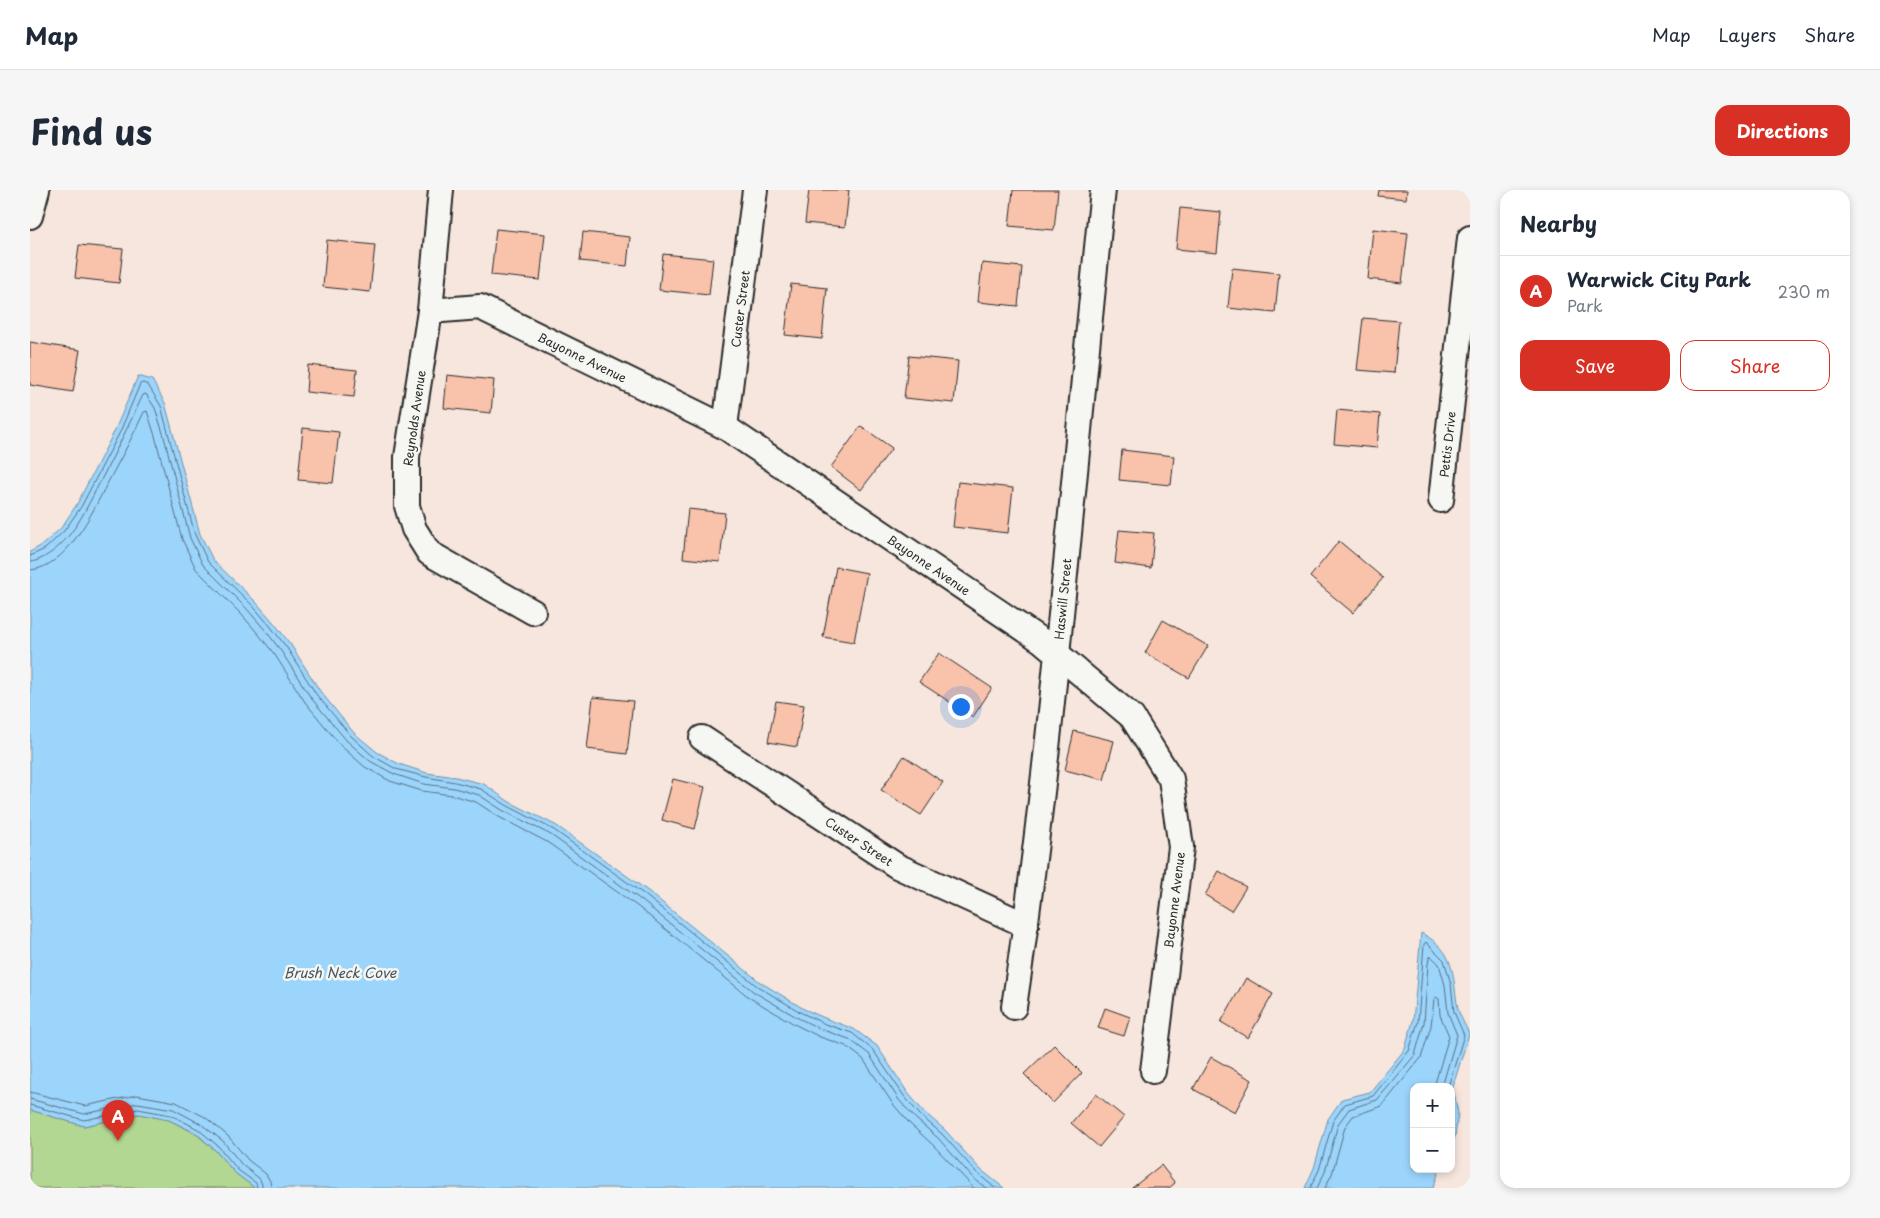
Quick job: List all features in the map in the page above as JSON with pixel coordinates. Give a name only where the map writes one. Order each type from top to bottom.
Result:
[{"type":"street","points":[[30,216],[37,190]]},
{"type":"street","name":"Reynolds Avenue","points":[[441,190],[430,311],[407,458],[407,506],[414,529],[429,553],[533,612]]},
{"type":"street","name":"Custer Street","points":[[725,427],[755,190]]},
{"type":"street","name":"Haswill Street","points":[[1014,1007],[1026,925],[1057,652],[1103,190]]},
{"type":"street","name":"Pettis Drive","points":[[1441,500],[1470,238]]},
{"type":"street","name":"Bayonne Avenue","points":[[430,311],[480,307],[725,427],[1057,652],[1132,717],[1171,779],[1181,848],[1153,1071]]},
{"type":"street","name":"Custer Street","points":[[702,738],[897,866],[1026,925]]},
{"type":"green space","points":[[30,1110],[84,1126],[139,1114],[169,1120],[195,1133],[215,1150],[235,1173],[255,1188],[30,1188]]},
{"type":"water","name":"Brush Neck Cove","points":[[138,376],[152,380],[165,403],[200,534],[213,560],[256,602],[275,624],[291,645],[320,691],[354,733],[377,752],[399,764],[427,773],[456,777],[484,784],[508,801],[557,826],[648,891],[760,982],[804,1009],[854,1029],[877,1046],[908,1093],[924,1112],[945,1130],[980,1169],[1004,1188],[255,1188],[235,1173],[215,1150],[196,1133],[169,1120],[139,1114],[84,1126],[30,1110],[30,552],[42,545],[61,528],[77,504],[115,430]]},
{"type":"water","points":[[1421,933],[1433,940],[1447,956],[1451,965],[1458,1009],[1469,1034],[1454,1083],[1410,1083],[1410,1173],[1439,1173],[1433,1188],[1305,1188],[1314,1168],[1328,1119],[1342,1099],[1370,1092],[1405,1049],[1413,1021]]},
{"type":"water","points":[[1455,1097],[1458,1113],[1455,1137]]},
{"type":"building","points":[[809,190],[849,190],[845,227],[805,223]]},
{"type":"building","points":[[1013,190],[1058,190],[1054,230],[1009,226]]},
{"type":"building","points":[[1379,190],[1407,190],[1406,199],[1378,196]]},
{"type":"building","points":[[1180,208],[1221,212],[1217,253],[1176,249]]},
{"type":"building","points":[[496,229],[545,234],[540,280],[491,275]]},
{"type":"building","points":[[1373,229],[1408,233],[1402,283],[1368,279]]},
{"type":"building","points":[[583,232],[630,237],[627,266],[580,261]]},
{"type":"building","points":[[327,240],[375,245],[370,292],[323,287]]},
{"type":"building","points":[[79,245],[123,249],[119,283],[75,278]]},
{"type":"building","points":[[663,254],[713,259],[709,295],[659,290]]},
{"type":"building","points":[[982,263],[1022,267],[1018,306],[978,302]]},
{"type":"building","points":[[1232,268],[1279,273],[1275,313],[1228,308]]},
{"type":"building","points":[[791,284],[827,288],[822,339],[785,335]]},
{"type":"building","points":[[1363,318],[1399,321],[1394,373],[1357,370]]},
{"type":"building","points":[[30,342],[80,350],[73,392],[30,385]]},
{"type":"building","points":[[909,356],[958,361],[954,403],[904,398]]},
{"type":"building","points":[[308,365],[357,370],[354,397],[306,392]]},
{"type":"building","points":[[447,375],[494,380],[491,413],[444,408]]},
{"type":"building","points":[[1337,410],[1380,414],[1377,448],[1334,444]]},
{"type":"building","points":[[861,426],[892,448],[861,490],[831,467]]},
{"type":"building","points":[[303,428],[339,432],[333,483],[298,480]]},
{"type":"building","points":[[1122,450],[1174,456],[1171,485],[1119,480]]},
{"type":"building","points":[[958,482],[1013,488],[1008,533],[953,527]]},
{"type":"building","points":[[688,509],[725,513],[720,562],[683,558]]},
{"type":"building","points":[[1119,530],[1154,533],[1151,568],[1115,563]]},
{"type":"building","points":[[1339,541],[1383,578],[1353,613],[1310,577]]},
{"type":"building","points":[[836,567],[867,573],[854,642],[823,637]]},
{"type":"building","points":[[1163,620],[1208,646],[1189,678],[1145,653]]},
{"type":"building","points":[[939,653],[992,688],[973,717],[919,682]]},
{"type":"building","points":[[593,697],[633,701],[627,754],[587,749]]},
{"type":"building","points":[[776,701],[804,705],[797,747],[768,742]]},
{"type":"building","points":[[1074,731],[1114,741],[1104,780],[1065,770]]},
{"type":"building","points":[[904,756],[943,782],[921,815],[881,790]]},
{"type":"building","points":[[673,779],[705,787],[695,829],[662,820]]},
{"type":"building","points":[[1219,871],[1246,887],[1231,911],[1205,895]]},
{"type":"building","points":[[1246,978],[1273,994],[1248,1038],[1221,1022]]},
{"type":"building","points":[[1105,1008],[1130,1017],[1124,1036],[1098,1028]]},
{"type":"building","points":[[1054,1045],[1082,1073],[1053,1103],[1024,1074]]},
{"type":"building","points":[[1211,1057],[1252,1080],[1235,1112],[1193,1089]]},
{"type":"building","points":[[1096,1094],[1124,1117],[1099,1147],[1071,1123]]},
{"type":"building","points":[[1161,1165],[1175,1183],[1169,1188],[1132,1188]]},
{"type":"place","name":"Warwick City Park","points":[[118,1141]]}]
